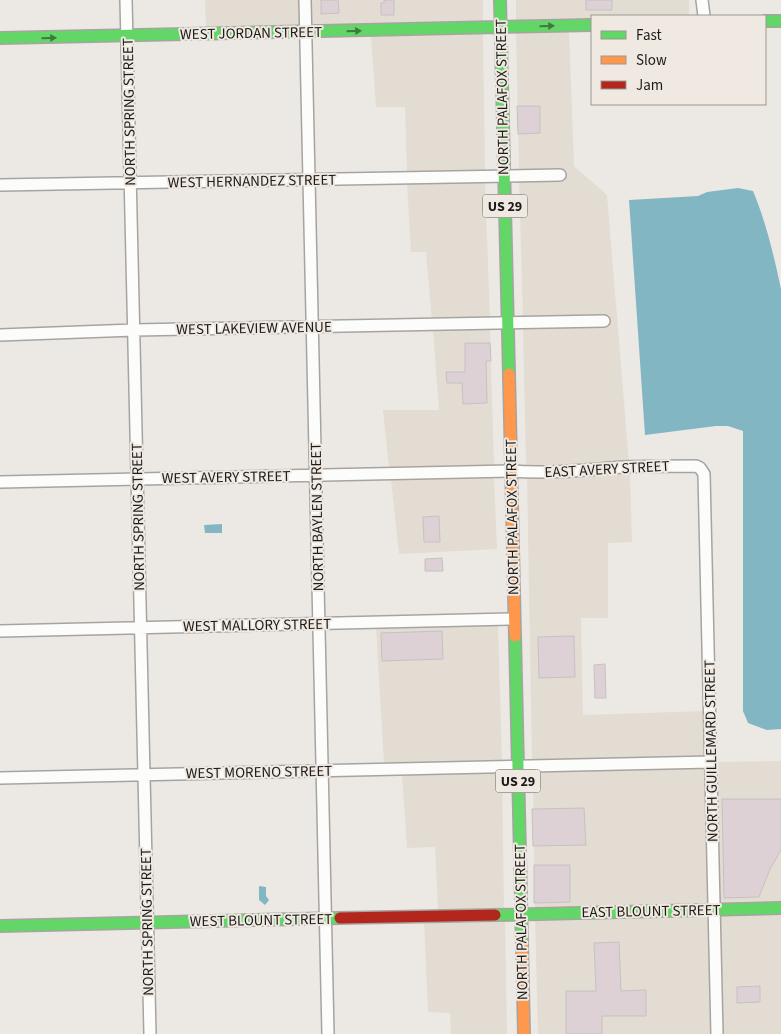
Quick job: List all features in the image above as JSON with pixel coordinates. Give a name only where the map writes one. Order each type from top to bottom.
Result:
[{"type":"street","name":"NORTH SPRING STREET","points":[[126,0],[150,1034]]},
{"type":"street","name":"NORTH BAYLEN STREET","points":[[305,0],[328,1034]]},
{"type":"street","name":"NORTH PALAFOX STREET","points":[[500,0],[524,1034]]},
{"type":"street","points":[[702,0],[704,15]]},
{"type":"street","points":[[766,21],[781,21]]},
{"type":"street","name":"WEST JORDAN STREET","points":[[0,38],[591,25]]},
{"type":"street","name":"WEST HERNANDEZ STREET","points":[[0,185],[560,175]]},
{"type":"street","name":"WEST LAKEVIEW AVENUE","points":[[0,335],[134,330],[604,321]]},
{"type":"street","name":"EAST AVERY STREET","points":[[511,471],[535,473],[696,466],[702,469]]},
{"type":"street","name":"NORTH GUILLEMARD STREET","points":[[702,469],[704,474],[717,1034]]},
{"type":"street","name":"WEST AVERY STREET","points":[[0,482],[511,471]]},
{"type":"street","name":"WEST MALLORY STREET","points":[[0,630],[514,619]]},
{"type":"street","name":"WEST MORENO STREET","points":[[0,778],[711,762]]},
{"type":"street","name":"EAST BLOUNT STREET","points":[[521,913],[781,908]]},
{"type":"street","name":"WEST BLOUNT STREET","points":[[0,926],[521,913]]},
{"type":"shaded area","points":[[205,0],[300,0],[301,27],[206,29]]},
{"type":"shaded area","points":[[310,0],[483,0],[483,22],[310,27]]},
{"type":"shaded area","points":[[516,0],[689,0],[689,15],[591,15],[591,20],[516,22]]},
{"type":"shaded area","points":[[569,31],[574,166],[607,195],[629,462],[595,466],[526,466],[523,329],[609,326],[609,315],[523,318],[519,181],[564,180],[565,170],[519,170],[516,32]]},
{"type":"shaded area","points":[[483,33],[485,171],[407,172],[405,107],[376,107],[371,36]]},
{"type":"shaded area","points":[[485,181],[490,319],[432,320],[426,252],[411,252],[407,183]]},
{"type":"shaded area","points":[[490,329],[494,466],[389,468],[383,410],[439,410],[433,330]]},
{"type":"shaded area","points":[[630,473],[632,542],[608,543],[608,618],[581,618],[583,715],[705,711],[706,757],[532,760],[527,477],[595,476]]},
{"type":"shaded area","points":[[494,476],[497,549],[399,554],[391,479]]},
{"type":"shaded area","points":[[498,625],[502,761],[384,764],[376,627]]},
{"type":"shaded area","points":[[781,761],[781,903],[719,904],[716,762]]},
{"type":"shaded area","points":[[706,768],[710,904],[535,908],[533,771]]},
{"type":"shaded area","points":[[502,772],[504,908],[438,910],[435,847],[407,848],[402,774]]},
{"type":"shaded area","points":[[781,913],[781,1034],[722,1034],[719,915]]},
{"type":"shaded area","points":[[710,915],[710,1034],[538,1034],[535,919]]},
{"type":"shaded area","points":[[505,919],[507,1034],[451,1034],[450,1013],[428,1012],[424,921]]},
{"type":"water","points":[[738,188],[753,191],[769,239],[781,289],[781,729],[767,730],[748,723],[743,711],[743,431],[728,426],[716,426],[645,435],[629,200],[698,196],[707,192]]},
{"type":"water","points":[[222,524],[222,533],[205,533],[204,525]]},
{"type":"water","points":[[259,886],[266,887],[266,896],[269,900],[265,905],[259,900]]},
{"type":"building","points":[[321,0],[338,0],[339,13],[321,14]]},
{"type":"building","points":[[384,0],[394,0],[394,15],[381,15],[381,3],[384,3]]},
{"type":"building","points":[[586,0],[612,0],[612,10],[586,10]]},
{"type":"building","points":[[517,106],[540,106],[540,133],[518,134]]},
{"type":"building","points":[[465,343],[490,343],[491,361],[486,361],[487,403],[463,404],[462,383],[447,383],[446,372],[465,372]]},
{"type":"building","points":[[439,516],[440,542],[424,542],[423,517]]},
{"type":"building","points":[[442,558],[443,571],[425,571],[425,559]]},
{"type":"building","points":[[442,631],[443,659],[382,661],[381,633]]},
{"type":"building","points":[[574,636],[575,677],[539,678],[538,637]]},
{"type":"building","points":[[605,664],[606,698],[595,698],[594,665]]},
{"type":"building","points":[[722,799],[781,799],[781,850],[770,869],[759,897],[724,898]]},
{"type":"building","points":[[584,808],[586,845],[533,846],[532,809]]},
{"type":"building","points":[[534,865],[570,865],[570,902],[534,903]]},
{"type":"building","points":[[619,942],[621,991],[646,990],[646,1016],[602,1016],[602,1034],[566,1034],[566,991],[596,991],[594,943]]},
{"type":"building","points":[[760,986],[760,1002],[737,1003],[737,987]]},
{"type":"traffic: fast","points":[[500,0],[509,374]]},
{"type":"traffic: fast","points":[[766,21],[781,21]]},
{"type":"traffic: fast","points":[[0,38],[591,25]]},
{"type":"traffic: fast","points":[[515,636],[522,944]]},
{"type":"traffic: fast","points":[[495,915],[781,908]]},
{"type":"traffic: fast","points":[[0,926],[340,918]]},
{"type":"traffic: slow","points":[[509,374],[515,636]]},
{"type":"traffic: slow","points":[[522,944],[524,1034]]},
{"type":"traffic: jam","points":[[340,918],[495,915]]}]
